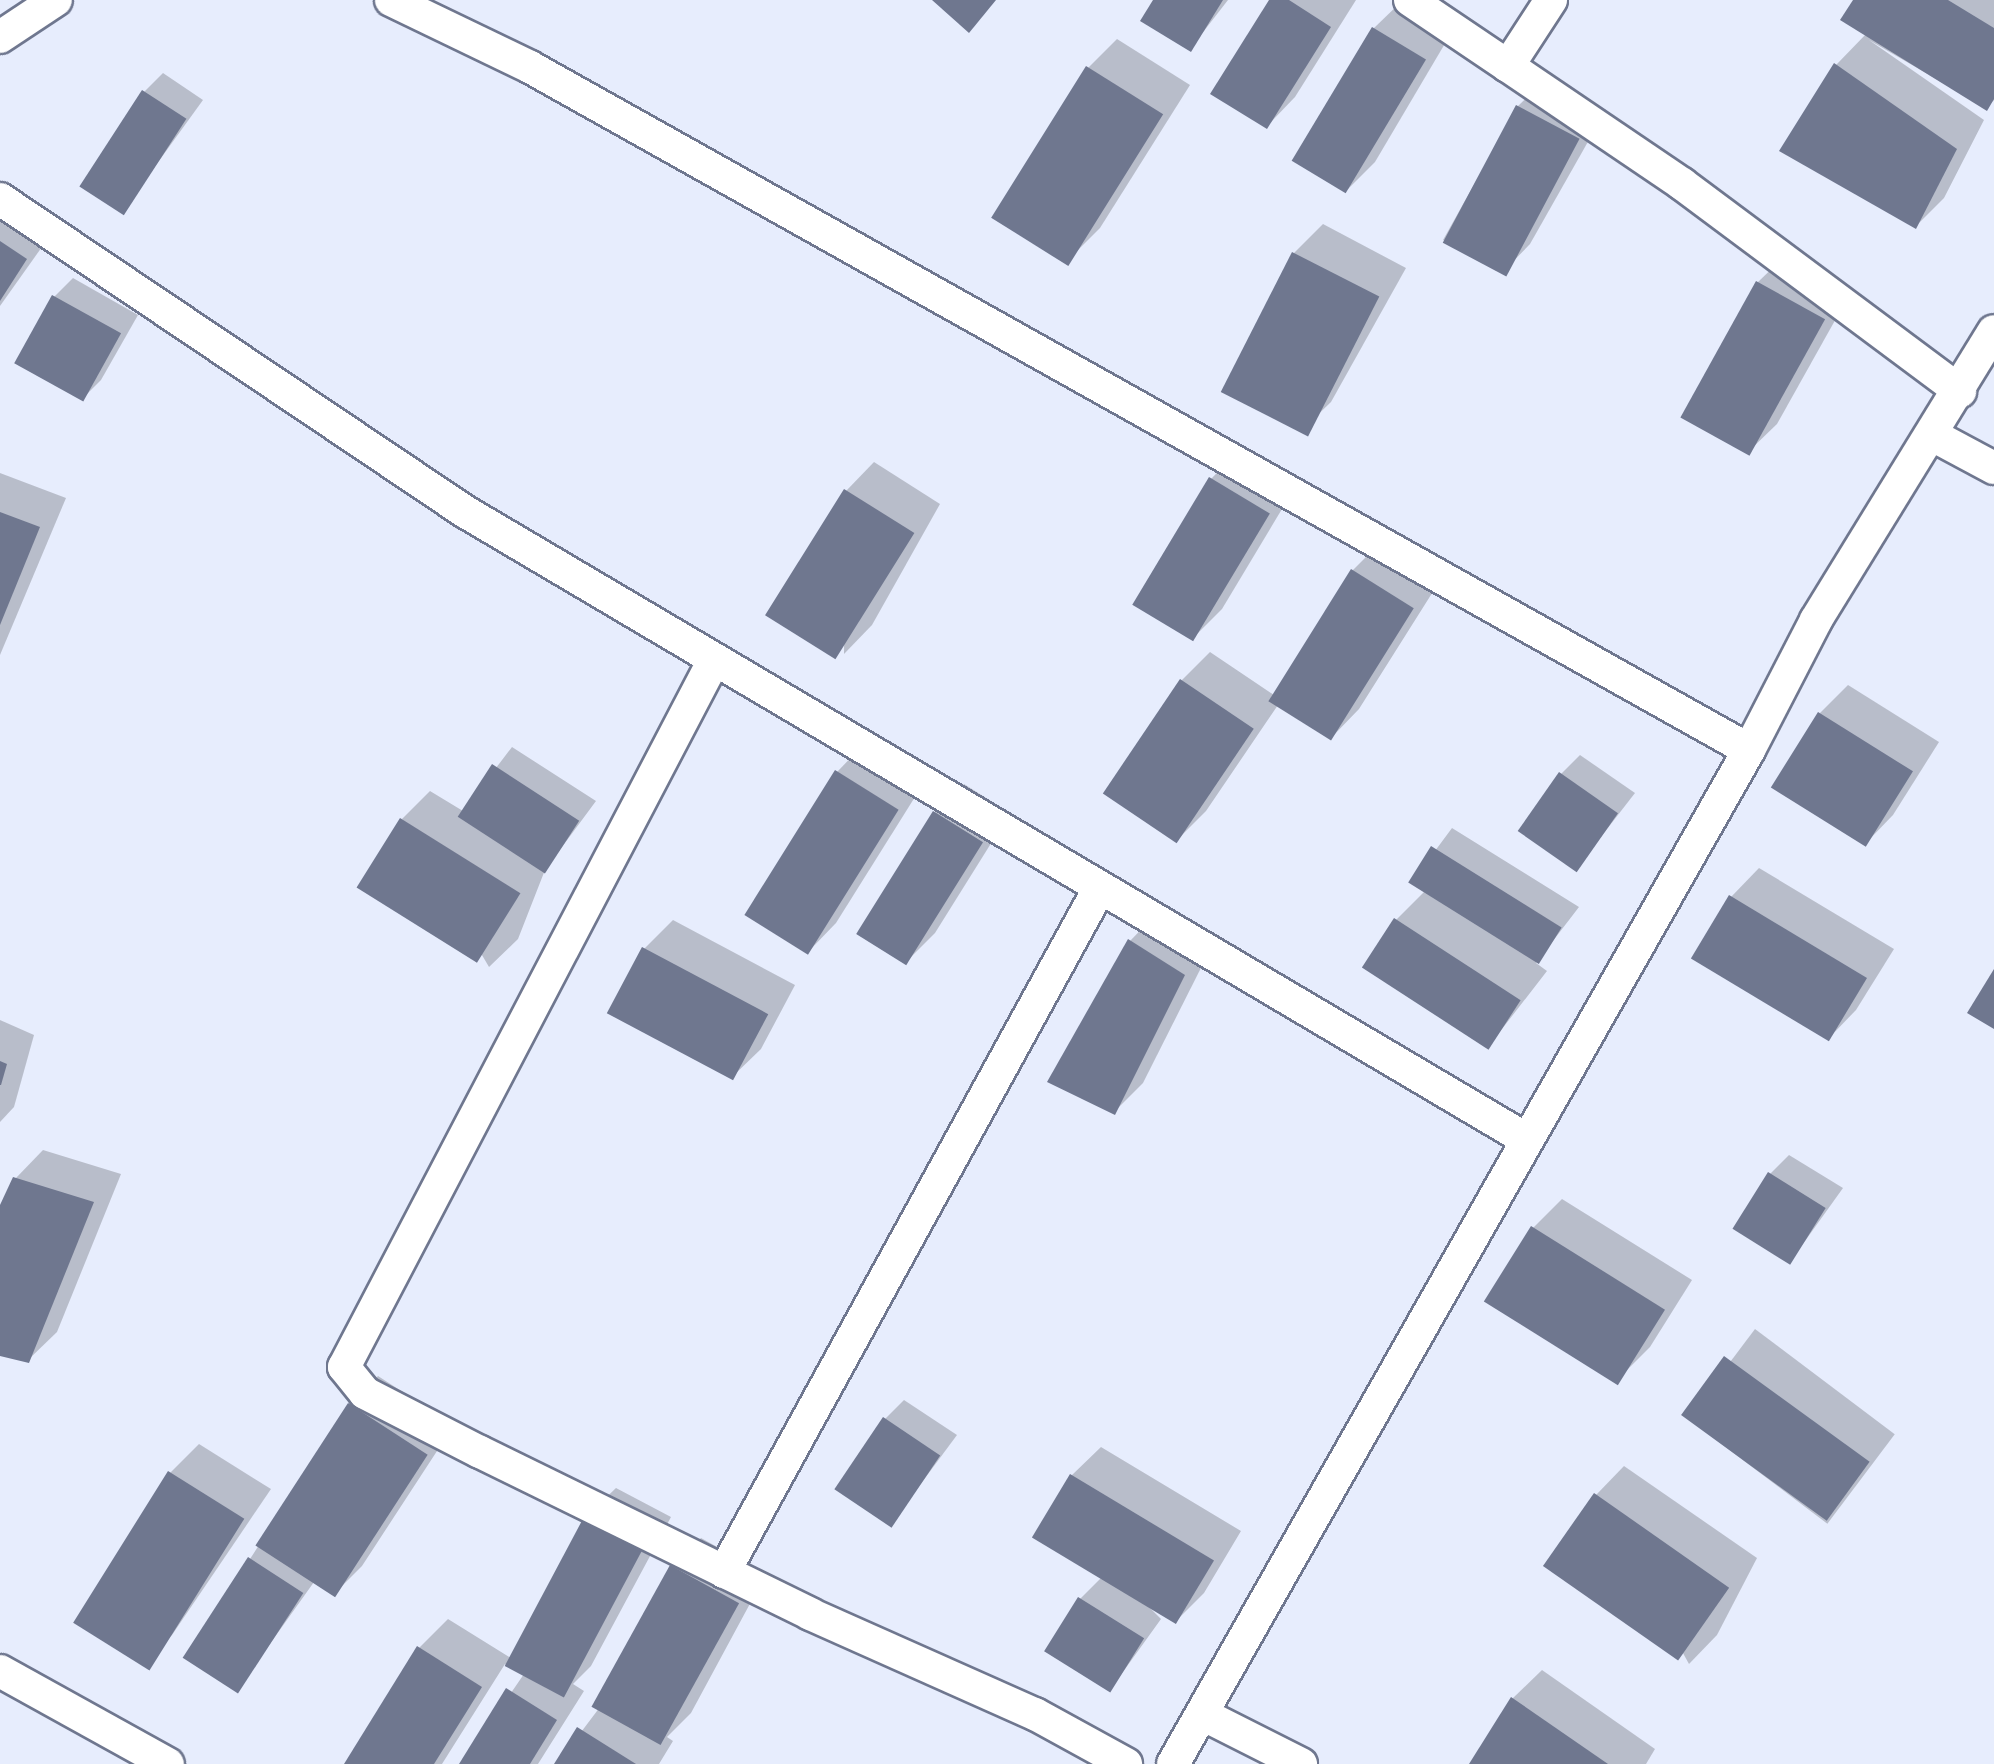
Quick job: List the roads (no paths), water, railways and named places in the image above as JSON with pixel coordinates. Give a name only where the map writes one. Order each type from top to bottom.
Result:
[{"type":"street","points":[[0,37],[56,0]]},
{"type":"street","points":[[391,0],[530,66],[1749,750]]},
{"type":"street","points":[[1410,0],[1682,184],[1960,391]]},
{"type":"street","points":[[1508,66],[1551,0]]},
{"type":"street","points":[[0,199],[464,512],[1524,1138]]},
{"type":"street","points":[[1174,1764],[1524,1138],[1749,750],[1816,620],[1934,436],[1994,331]]},
{"type":"street","points":[[1934,436],[1994,468]]},
{"type":"street","points":[[714,660],[344,1368],[365,1392],[724,1572],[1035,1714],[1126,1764]]},
{"type":"street","points":[[724,1572],[1099,889]]},
{"type":"street","points":[[0,1671],[168,1764]]},
{"type":"street","points":[[1202,1714],[1301,1764]]}]
